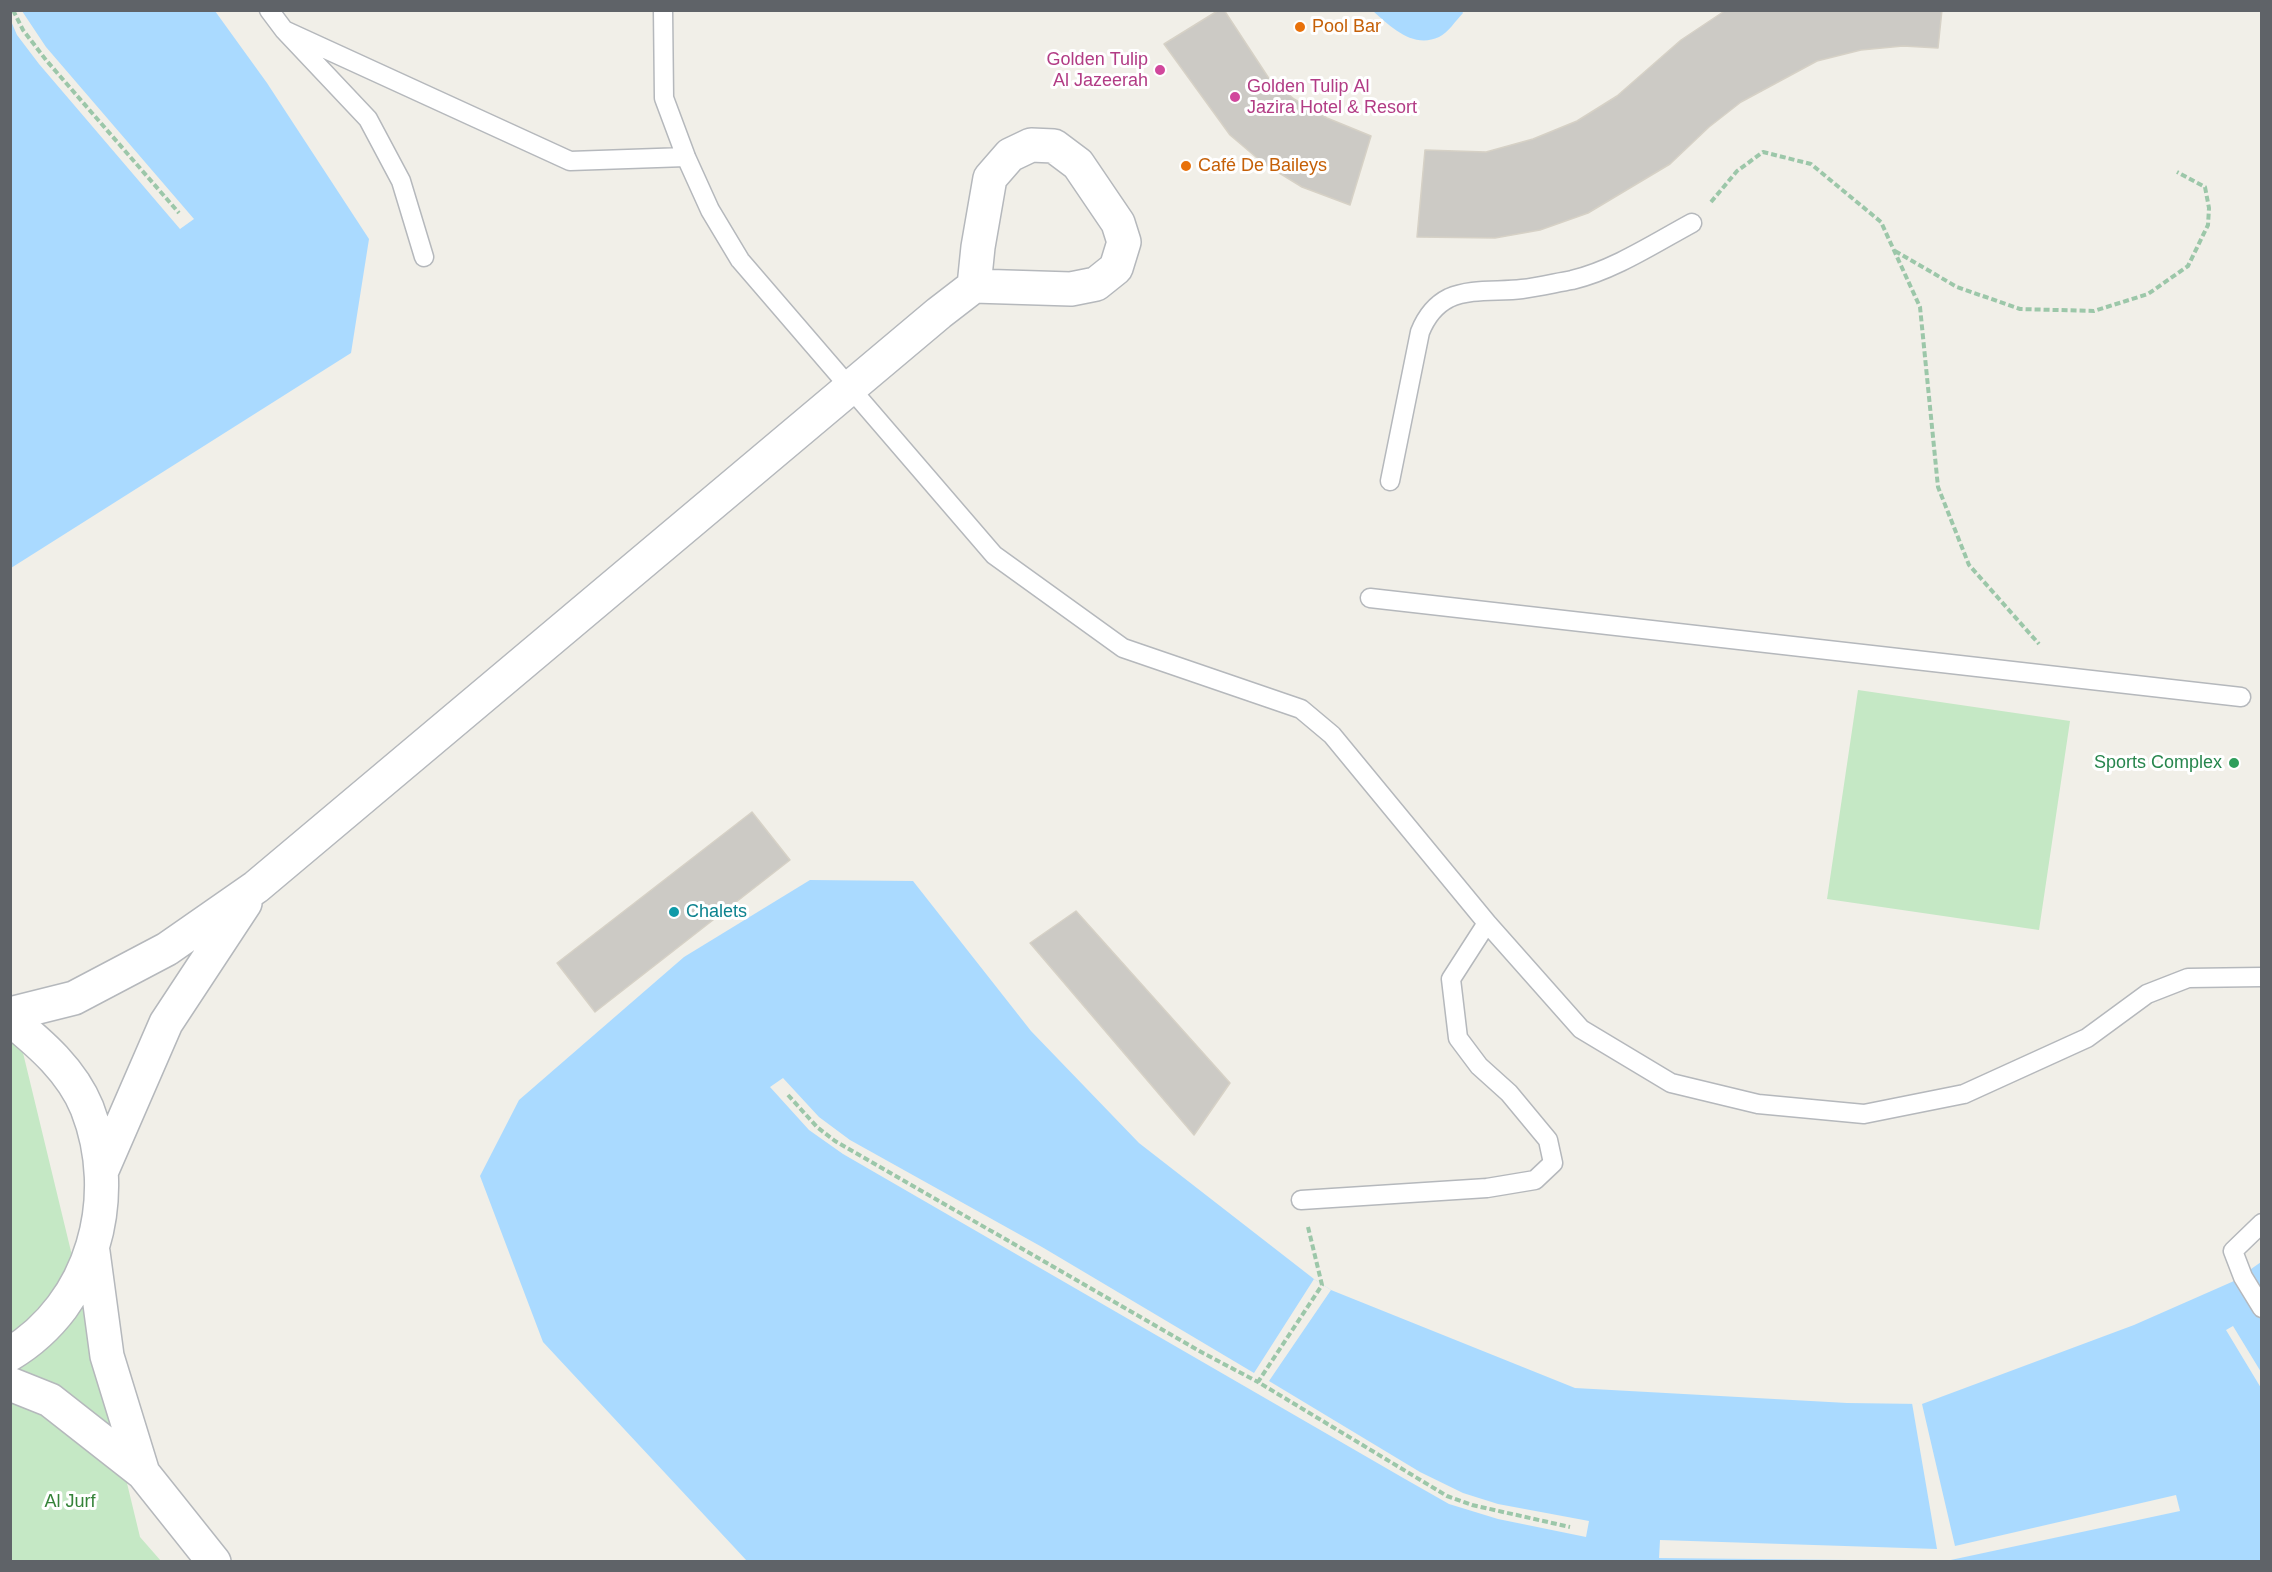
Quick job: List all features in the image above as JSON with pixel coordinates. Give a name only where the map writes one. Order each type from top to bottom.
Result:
[{"type":"street","points":[[10,1014],[74,998],[167,949],[256,887],[974,286],[1071,289],[1096,284],[1116,268],[1124,242],[1118,224],[1078,164],[1054,146],[1031,146],[1010,155],[990,178],[974,286]]},
{"type":"street","points":[[103,1168],[166,1023],[256,887]]},
{"type":"street","points":[[10,1019],[54,1055],[87,1107],[103,1168],[102,1210],[93,1252],[68,1302],[29,1343],[10,1354]]},
{"type":"street","points":[[93,1252],[107,1356],[143,1473]]},
{"type":"street","points":[[10,1384],[50,1400],[143,1473],[214,1562]]},
{"type":"lane","points":[[269,10],[284,30],[368,119],[401,181],[424,257]]},
{"type":"lane","points":[[663,10],[664,98],[686,157],[710,210],[740,260],[994,555],[1124,648],[1301,709],[1332,735],[1487,923],[1581,1029],[1671,1083],[1758,1104],[1864,1114],[1964,1094],[2087,1038],[2147,993],[2188,978],[2262,976]]},
{"type":"lane","points":[[284,30],[570,161],[686,157]]},
{"type":"lane","points":[[1390,481],[1420,332],[1425,318],[1435,308],[1447,298],[1461,294],[1521,289],[1575,279],[1623,260],[1692,223]]},
{"type":"lane","points":[[1370,598],[2241,697]]},
{"type":"lane","points":[[1301,1200],[1487,1188],[1535,1180],[1553,1163],[1548,1140],[1509,1093],[1479,1066],[1458,1038],[1451,979],[1487,923]]},
{"type":"lane","points":[[2262,1223],[2233,1251],[2243,1277],[2262,1308]]},
{"type":"path","points":[[13,10],[23,30],[46,60],[179,213]]},
{"type":"path","points":[[1692,223],[1737,171],[1763,152],[1810,164],[1881,222],[1920,307],[1938,487],[1969,565],[2068,677]]},
{"type":"path","points":[[1894,251],[1957,287],[2020,309],[2094,311],[2148,294],[2188,267],[2208,225],[2210,208],[2205,187],[2177,172]]},
{"type":"path","points":[[788,1095],[817,1127],[835,1141],[1203,1353],[1258,1382],[1447,1496],[1472,1505],[1570,1527]]},
{"type":"path","points":[[1258,1382],[1322,1285],[1301,1200]]},
{"type":"green space","points":[[1858,690],[2070,721],[2039,930],[1827,899]]},
{"type":"green space","name":"Al Jurf","points":[[10,999],[140,1537],[161,1561],[11,1561]]},
{"type":"water","points":[[11,11],[215,11],[267,83],[369,239],[351,353],[11,568]]},
{"type":"water","points":[[1373,11],[1462,11],[1463,13],[1442,35],[1429,40],[1420,40],[1403,35]]},
{"type":"water","points":[[810,880],[913,881],[1031,1031],[1139,1143],[1314,1279],[1331,1290],[1575,1388],[1847,1403],[1922,1404],[2134,1325],[2234,1281],[2261,1262],[2261,1561],[747,1561],[543,1342],[480,1176],[519,1100],[684,957]]},
{"type":"pier","points":[[11,10],[22,11],[46,47],[194,219],[180,229],[39,64],[17,35],[11,21]]},
{"type":"pier","points":[[783,1078],[819,1117],[850,1140],[1042,1247],[1254,1373],[1314,1279],[1331,1290],[1269,1381],[1420,1472],[1463,1493],[1498,1504],[1589,1521],[1586,1537],[1498,1519],[1449,1504],[1405,1479],[843,1154],[809,1130],[770,1087]]},
{"type":"pier","points":[[2233,1326],[2261,1372],[2261,1388],[2226,1330]]},
{"type":"pier","points":[[1912,1403],[1922,1404],[1955,1546],[2176,1495],[2180,1511],[1946,1561],[1659,1558],[1660,1540],[1937,1549]]},
{"type":"building","points":[[1219,10],[1224,10],[1268,77],[1294,99],[1327,118],[1371,136],[1350,205],[1302,187],[1263,163],[1230,135],[1164,44]]},
{"type":"building","points":[[1726,10],[1942,10],[1938,48],[1903,46],[1861,50],[1817,61],[1741,102],[1709,127],[1670,164],[1588,213],[1540,230],[1495,238],[1417,237],[1425,150],[1486,152],[1533,139],[1577,121],[1617,96],[1681,40]]},
{"type":"building","name":"Chalets","points":[[752,812],[790,860],[595,1012],[557,963]]},
{"type":"building","points":[[1076,911],[1230,1083],[1194,1135],[1030,943]]},
{"type":"place","name":"Pool Bar","points":[[1300,27]]},
{"type":"place","name":"Golden Tulip Al Jazeerah","points":[[1160,70]]},
{"type":"place","name":"Golden Tulip Al Jazira Hotel & Resort","points":[[1235,97]]},
{"type":"place","name":"Café De Baileys","points":[[1186,166]]},
{"type":"place","name":"Sports Complex","points":[[2234,763]]},
{"type":"place","name":"Chalets","points":[[674,912]]}]
